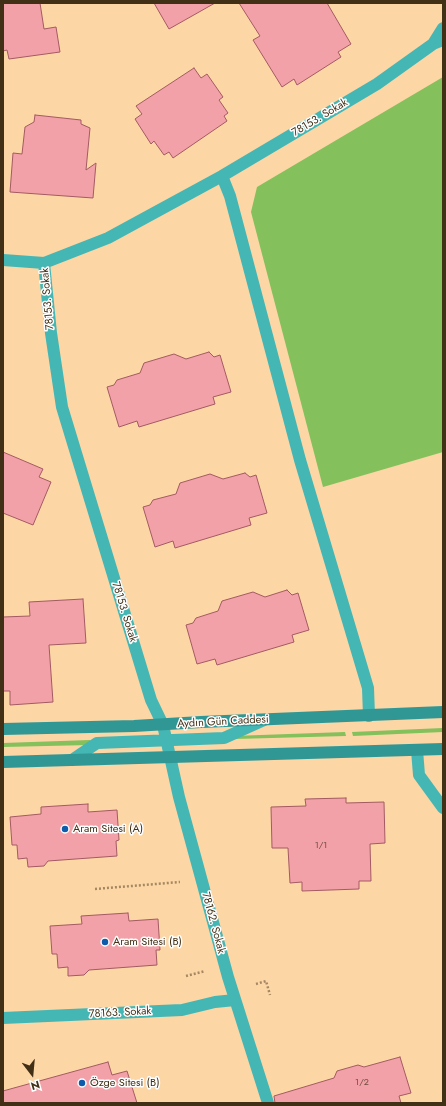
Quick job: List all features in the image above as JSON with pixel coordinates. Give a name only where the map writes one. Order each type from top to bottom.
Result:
[{"type":"main road","name":"Aydın Gün Caddesi","points":[[3,729],[163,725],[443,712]]},
{"type":"main road","points":[[3,762],[171,758],[443,748]]},
{"type":"street","name":"78153. Sokak","points":[[167,741],[163,725],[151,700],[62,406],[51,333],[44,263],[108,238],[222,176],[377,84],[438,42],[443,28]]},
{"type":"street","points":[[222,176],[230,196],[300,460],[368,688],[369,716]]},
{"type":"street","points":[[3,260],[44,263]]},
{"type":"street","points":[[72,760],[97,743],[224,738],[264,720]]},
{"type":"street","name":"78162. Sokak","points":[[167,741],[179,797],[228,977],[268,1103]]},
{"type":"street","points":[[417,750],[419,775],[443,808]]},
{"type":"street","name":"78163. Sokak","points":[[3,1018],[182,1010],[215,1002],[235,1000]]},
{"type":"path","points":[[95,889],[180,882]]},
{"type":"path","points":[[186,976],[206,971]]},
{"type":"path","points":[[256,984],[266,981],[270,995]]},
{"type":"green space","points":[[443,77],[443,452],[323,487],[251,212],[257,187]]},
{"type":"green space","points":[[443,728],[443,732],[353,736],[352,732]]},
{"type":"green space","points":[[345,732],[346,736],[234,739],[233,736]]},
{"type":"green space","points":[[90,740],[90,745],[3,747],[3,743]]},
{"type":"building","points":[[3,3],[40,3],[44,29],[56,27],[60,52],[9,59],[7,50],[3,51]]},
{"type":"building","points":[[154,3],[215,3],[169,29]]},
{"type":"building","points":[[239,3],[327,3],[351,44],[338,52],[341,57],[297,85],[294,79],[282,87],[253,40],[260,36]]},
{"type":"building","points":[[194,68],[201,78],[207,74],[223,97],[219,100],[228,113],[224,116],[227,121],[173,158],[169,152],[164,155],[154,141],[151,144],[135,119],[142,114],[136,106]]},
{"type":"building","points":[[35,115],[81,120],[81,124],[90,128],[86,170],[96,163],[93,198],[10,192],[13,153],[22,154],[25,127],[34,122]]},
{"type":"building","points":[[209,352],[214,357],[220,355],[231,392],[213,397],[215,404],[139,427],[137,421],[119,427],[107,387],[114,385],[117,380],[140,373],[144,363],[174,354],[186,359]]},
{"type":"building","points":[[3,452],[43,469],[39,477],[51,482],[33,525],[3,513]]},
{"type":"building","points":[[245,473],[250,477],[256,475],[267,513],[249,518],[251,525],[175,548],[173,541],[155,547],[143,507],[150,505],[153,500],[176,494],[180,483],[210,474],[223,479]]},
{"type":"building","points":[[287,590],[292,595],[298,593],[309,630],[292,635],[294,642],[217,665],[215,659],[197,664],[186,625],[193,623],[196,618],[218,611],[222,601],[253,592],[265,597]]},
{"type":"building","points":[[83,599],[86,643],[49,645],[53,702],[10,705],[10,691],[3,691],[3,617],[30,616],[29,602]]},
{"type":"building","points":[[346,798],[346,803],[384,802],[385,843],[370,844],[371,881],[359,881],[359,889],[302,891],[302,882],[290,883],[288,848],[272,848],[271,807],[306,806],[305,799]]},
{"type":"building","name":"Aram Sitesi (A)","points":[[88,804],[88,812],[117,810],[119,840],[116,841],[117,856],[48,861],[44,866],[28,867],[27,858],[18,859],[17,845],[12,845],[10,817],[41,814],[41,807]]},
{"type":"building","name":"Aram Sitesi (B)","points":[[128,913],[129,921],[158,919],[160,950],[156,950],[157,965],[89,970],[84,975],[68,976],[68,967],[58,968],[57,954],[52,954],[50,926],[82,924],[81,916]]},
{"type":"building","points":[[400,1057],[411,1093],[399,1096],[401,1103],[275,1103],[274,1096],[334,1078],[337,1071],[358,1065],[364,1067]]},
{"type":"building","name":"Özge Sitesi (B)","points":[[108,1062],[112,1075],[127,1071],[137,1103],[3,1103],[3,1091]]},
{"type":"place","name":"Aram Sitesi (A)","points":[[65,829]]},
{"type":"place","name":"Aram Sitesi (B)","points":[[105,942]]},
{"type":"place","name":"Özge Sitesi (B)","points":[[82,1083]]}]
